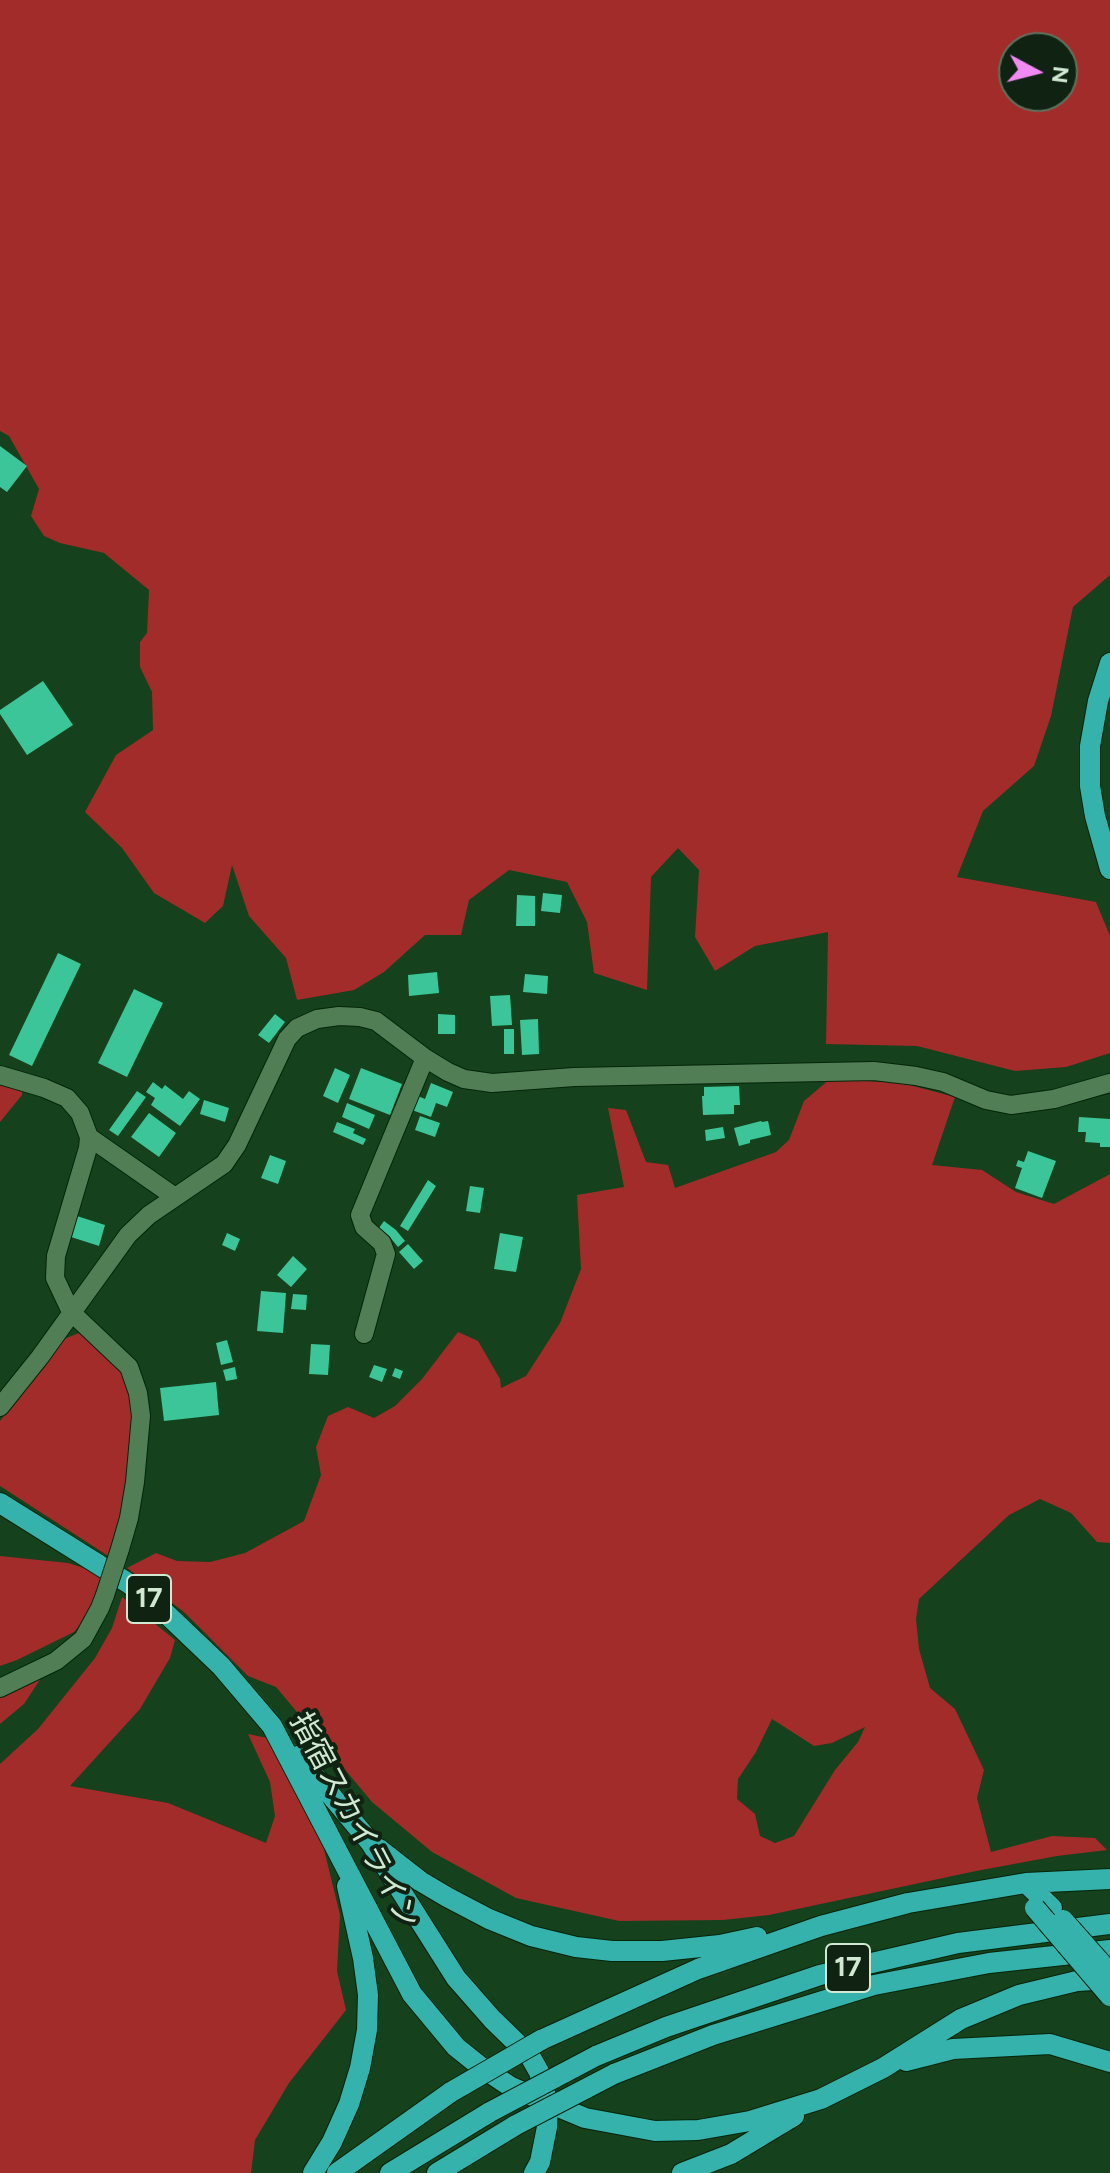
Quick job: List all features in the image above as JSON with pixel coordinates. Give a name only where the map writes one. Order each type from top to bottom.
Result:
[{"type":"main road","points":[[1110,663],[1098,701],[1090,746],[1090,786],[1110,869]]},
{"type":"main road","name":"指宿スカイライン","points":[[0,1503],[128,1583],[155,1603],[221,1666],[272,1726],[412,1994],[456,2047],[511,2087],[548,2103],[585,2118],[655,2131],[698,2130],[750,2121],[821,2099],[883,2068],[961,2019],[1019,1995],[1110,1976]]},
{"type":"main road","points":[[272,1726],[370,1842],[456,1978],[530,2056],[539,2072],[548,2103],[540,2162],[534,2173]]},
{"type":"main road","points":[[370,1842],[420,1881],[489,1919],[531,1936],[576,1947],[662,1951],[720,1945],[802,1927],[821,1926]]},
{"type":"main road","points":[[313,2173],[332,2142],[349,2104],[367,2030],[368,1995],[363,1958],[341,1860]]},
{"type":"main road","points":[[337,2173],[451,2092],[541,2040],[698,1969],[821,1926],[908,1903],[1026,1883],[1110,1879]]},
{"type":"main road","points":[[1026,1883],[1110,1996]]},
{"type":"main road","points":[[1044,1908],[1110,1976]]},
{"type":"main road","name":"17","points":[[390,2173],[490,2112],[596,2056],[666,2027],[820,1975],[958,1943],[1110,1924]]},
{"type":"main road","name":"17","points":[[437,2173],[516,2125],[614,2074],[713,2035],[874,1985],[989,1963],[1110,1950]]},
{"type":"main road","points":[[883,2068],[953,2049],[1050,2044],[1110,2062]]},
{"type":"main road","points":[[682,2173],[731,2154],[821,2099]]},
{"type":"street","points":[[0,1407],[128,1235],[149,1215],[224,1164],[237,1145],[287,1039],[297,1028],[317,1019],[339,1016],[376,1021],[448,1072],[464,1079],[492,1083],[574,1077],[874,1071],[943,1082],[986,1100],[1011,1105],[1054,1099],[1110,1083]]},
{"type":"street","points":[[364,1334],[386,1254],[382,1243],[364,1227],[360,1215],[425,1058]]},
{"type":"street","points":[[0,1075],[67,1098],[80,1113],[89,1137],[88,1148],[56,1256],[55,1278],[71,1312],[129,1367],[138,1393],[141,1416],[129,1518],[100,1608],[83,1639],[56,1661],[0,1688]]},
{"type":"street","points":[[89,1137],[175,1197]]},
{"type":"shaded area","points":[[0,0],[1110,0],[1110,575],[1073,607],[1051,716],[1034,766],[983,811],[957,877],[1096,902],[1110,936],[1110,1053],[1066,1067],[1015,1071],[917,1046],[826,1044],[828,932],[755,946],[715,971],[695,937],[699,870],[678,848],[651,877],[647,990],[594,973],[587,922],[567,882],[509,870],[469,900],[461,935],[425,935],[384,972],[354,990],[297,1000],[286,958],[249,916],[232,865],[223,906],[205,923],[154,893],[122,848],[85,812],[116,755],[153,730],[152,692],[140,667],[140,642],[147,633],[149,590],[104,553],[44,536],[31,516],[39,489],[9,436],[0,431]]},
{"type":"shaded area","points":[[0,1074],[23,1080],[22,1095],[0,1122]]},
{"type":"shaded area","points":[[830,1079],[902,1083],[955,1097],[932,1165],[982,1170],[1016,1192],[1054,1204],[1110,1174],[1110,1543],[1097,1542],[1071,1513],[1040,1499],[1009,1515],[919,1599],[916,1619],[919,1649],[930,1688],[955,1709],[984,1770],[977,1798],[991,1852],[1052,1836],[1095,1838],[1107,1850],[976,1871],[769,1915],[723,1920],[619,1921],[516,1898],[432,1852],[372,1802],[276,1687],[248,1676],[185,1613],[127,1568],[156,1553],[177,1561],[210,1562],[245,1553],[304,1521],[321,1475],[316,1447],[328,1416],[348,1407],[374,1418],[395,1406],[422,1379],[458,1332],[478,1341],[500,1379],[501,1388],[526,1376],[560,1323],[581,1269],[577,1195],[624,1187],[608,1108],[626,1110],[646,1162],[668,1165],[675,1188],[776,1152],[789,1140],[804,1101]],"holes":[[[772,1719],[814,1746],[832,1743],[865,1727],[794,1836],[775,1843],[760,1836],[755,1814],[737,1799],[738,1779]]]},
{"type":"shaded area","points":[[79,1333],[127,1372],[134,1415],[113,1559],[0,1486],[0,1421],[64,1339]]},
{"type":"shaded area","points":[[0,1556],[68,1563],[87,1569],[105,1581],[96,1606],[74,1632],[0,1666]]},
{"type":"shaded area","points":[[122,1597],[175,1640],[170,1658],[140,1709],[70,1786],[168,1803],[266,1843],[275,1816],[270,1782],[248,1734],[272,1739],[313,1804],[340,1915],[337,1971],[346,2010],[289,2083],[255,2140],[251,2173],[0,2173],[0,1764],[38,1729],[95,1658],[112,1628]]},
{"type":"shaded area","points":[[49,1666],[24,1704],[0,1724],[0,1693]]},
{"type":"building","points":[[0,446],[27,466],[7,492],[0,487]]},
{"type":"building","points":[[43,681],[73,725],[27,755],[0,710]]},
{"type":"building","points":[[543,893],[562,895],[560,913],[541,911]]},
{"type":"building","points":[[517,895],[535,896],[535,926],[516,926]]},
{"type":"building","points":[[58,953],[81,964],[32,1066],[9,1055]]},
{"type":"building","points":[[437,972],[439,993],[409,996],[408,975]]},
{"type":"building","points":[[525,974],[548,976],[547,994],[523,992]]},
{"type":"building","points":[[134,989],[163,1003],[127,1077],[98,1063]]},
{"type":"building","points":[[510,995],[512,1025],[492,1026],[490,996]]},
{"type":"building","points":[[275,1014],[285,1022],[269,1043],[258,1035]]},
{"type":"building","points":[[438,1014],[455,1015],[455,1034],[438,1034]]},
{"type":"building","points":[[538,1019],[539,1054],[522,1055],[520,1020]]},
{"type":"building","points":[[504,1029],[514,1029],[514,1054],[504,1054]]},
{"type":"building","points":[[335,1068],[350,1075],[338,1103],[323,1096]]},
{"type":"building","points":[[361,1068],[402,1084],[390,1115],[349,1099]]},
{"type":"building","points":[[153,1082],[162,1089],[165,1085],[183,1099],[189,1091],[200,1099],[180,1126],[151,1105],[155,1098],[146,1092]]},
{"type":"building","points":[[431,1083],[453,1092],[447,1107],[436,1103],[431,1117],[412,1110],[418,1096],[425,1099]]},
{"type":"building","points":[[739,1086],[740,1105],[734,1105],[734,1114],[703,1115],[704,1087]]},
{"type":"building","points":[[137,1091],[146,1097],[118,1136],[109,1130]]},
{"type":"building","points":[[204,1100],[229,1108],[225,1122],[200,1114]]},
{"type":"building","points":[[347,1103],[375,1115],[369,1129],[342,1117]]},
{"type":"building","points":[[149,1113],[176,1133],[159,1157],[131,1137]]},
{"type":"building","points":[[420,1116],[440,1123],[435,1137],[415,1130]]},
{"type":"building","points":[[1079,1117],[1110,1119],[1110,1147],[1085,1142],[1086,1132],[1078,1132]]},
{"type":"building","points":[[768,1121],[771,1135],[739,1146],[734,1128]]},
{"type":"building","points":[[337,1122],[355,1129],[353,1133],[366,1139],[363,1145],[333,1132]]},
{"type":"building","points":[[723,1127],[725,1138],[706,1141],[705,1130]]},
{"type":"building","points":[[1028,1151],[1056,1161],[1042,1198],[1015,1188],[1022,1168],[1016,1166],[1018,1160],[1024,1162]]},
{"type":"building","points":[[270,1155],[286,1161],[278,1184],[261,1178]]},
{"type":"building","points":[[428,1180],[436,1186],[408,1231],[400,1226]]},
{"type":"building","points":[[470,1186],[484,1188],[480,1213],[466,1211]]},
{"type":"building","points":[[77,1216],[105,1225],[99,1246],[71,1237]]},
{"type":"building","points":[[384,1221],[405,1241],[398,1247],[379,1228]]},
{"type":"building","points":[[227,1233],[240,1239],[235,1251],[222,1245]]},
{"type":"building","points":[[500,1233],[523,1237],[516,1272],[494,1269]]},
{"type":"building","points":[[408,1244],[423,1261],[414,1269],[399,1252]]},
{"type":"building","points":[[293,1256],[307,1269],[291,1287],[277,1275]]},
{"type":"building","points":[[261,1291],[286,1293],[283,1333],[257,1331]]},
{"type":"building","points":[[293,1294],[307,1295],[306,1310],[291,1309]]},
{"type":"building","points":[[227,1340],[233,1362],[221,1365],[216,1343]]},
{"type":"building","points":[[311,1344],[330,1345],[328,1375],[309,1374]]},
{"type":"building","points":[[374,1365],[387,1369],[382,1382],[369,1377]]},
{"type":"building","points":[[235,1367],[237,1379],[226,1381],[223,1370]]},
{"type":"building","points":[[395,1368],[403,1371],[400,1379],[392,1376]]},
{"type":"building","points":[[216,1382],[219,1415],[164,1421],[160,1388]]}]
